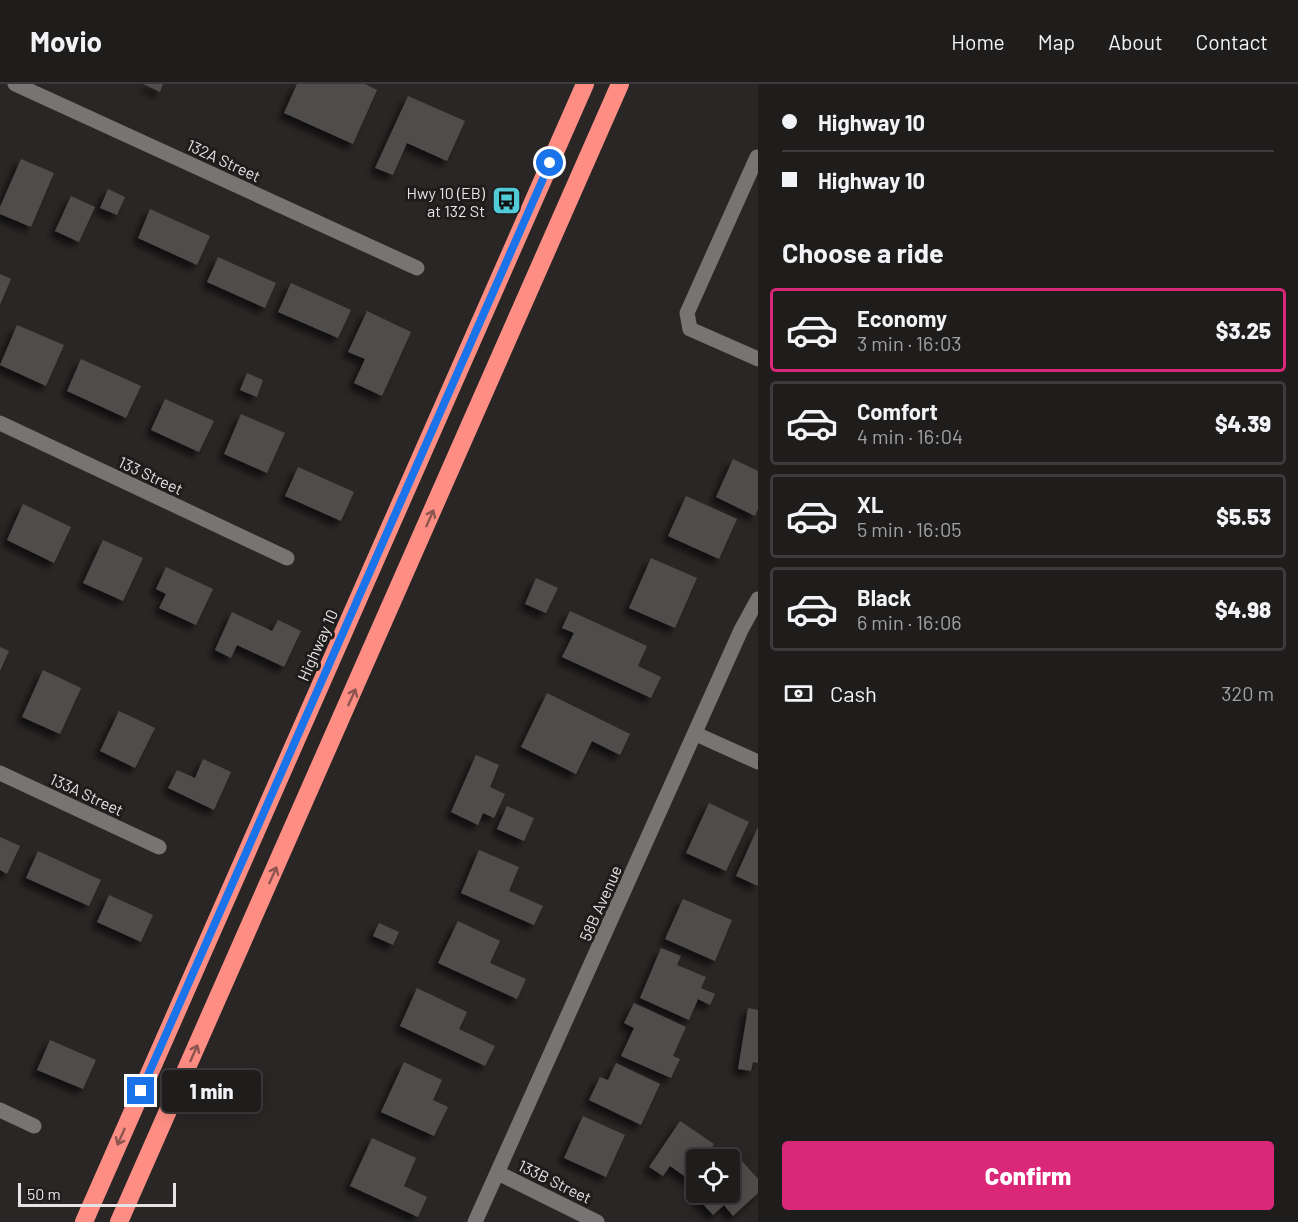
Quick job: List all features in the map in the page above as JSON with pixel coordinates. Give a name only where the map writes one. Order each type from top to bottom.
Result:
[{"type":"highway","name":"Highway 10","points":[[84,1222],[585,84]]},
{"type":"highway","points":[[119,1222],[620,84]]},
{"type":"street","name":"132A Street","points":[[15,84],[417,268]]},
{"type":"street","points":[[757,157],[752,184],[687,313],[690,329],[758,359]]},
{"type":"street","name":"133 Street","points":[[0,423],[287,558]]},
{"type":"street","name":"58B Avenue","points":[[475,1222],[741,630],[758,599]]},
{"type":"street","points":[[696,734],[758,762]]},
{"type":"street","name":"133A Street","points":[[0,773],[159,847]]},
{"type":"street","points":[[0,1110],[34,1126]]},
{"type":"street","name":"133B Street","points":[[498,1173],[597,1222]]},
{"type":"building","points":[[143,84],[163,84],[160,92]]},
{"type":"building","points":[[297,84],[365,84],[377,90],[353,144],[284,113]]},
{"type":"building","points":[[408,96],[465,121],[447,161],[407,143],[393,175],[375,168]]},
{"type":"building","points":[[21,159],[54,173],[31,227],[0,214],[0,207]]},
{"type":"building","points":[[108,189],[125,197],[117,215],[100,208]]},
{"type":"building","points":[[71,196],[95,207],[79,242],[55,231]]},
{"type":"building","points":[[150,209],[210,236],[197,265],[138,238]]},
{"type":"building","points":[[218,257],[276,283],[265,308],[207,282]]},
{"type":"building","points":[[0,274],[11,279],[0,305]]},
{"type":"building","points":[[291,283],[351,310],[338,338],[278,312]]},
{"type":"building","points":[[367,311],[411,332],[382,396],[354,383],[365,359],[348,352]]},
{"type":"building","points":[[17,325],[64,345],[46,386],[0,365]]},
{"type":"building","points":[[81,359],[141,386],[126,418],[67,391]]},
{"type":"building","points":[[247,373],[263,380],[257,397],[240,390]]},
{"type":"building","points":[[165,399],[214,421],[199,452],[151,430]]},
{"type":"building","points":[[241,414],[285,433],[267,473],[224,454]]},
{"type":"building","points":[[733,459],[758,471],[758,509],[755,516],[716,497]]},
{"type":"building","points":[[298,467],[354,492],[341,521],[285,496]]},
{"type":"building","points":[[686,496],[737,519],[719,559],[668,536]]},
{"type":"building","points":[[23,504],[71,527],[54,563],[7,540]]},
{"type":"building","points":[[103,540],[143,558],[123,601],[83,583]]},
{"type":"building","points":[[651,558],[697,578],[675,628],[629,608]]},
{"type":"building","points":[[166,567],[213,589],[196,625],[159,608],[166,594],[156,589]]},
{"type":"building","points":[[536,578],[558,588],[546,613],[525,604]]},
{"type":"building","points":[[570,611],[647,646],[638,666],[661,677],[651,698],[562,657],[574,633],[562,628]]},
{"type":"building","points":[[232,612],[272,631],[278,620],[301,631],[284,667],[237,645],[231,658],[215,650]]},
{"type":"building","points":[[0,647],[9,651],[0,671]]},
{"type":"building","points":[[43,670],[81,688],[60,734],[22,717]]},
{"type":"building","points":[[547,693],[630,734],[620,755],[592,741],[576,774],[521,747]]},
{"type":"building","points":[[119,711],[155,728],[135,768],[100,751]]},
{"type":"building","points":[[476,755],[499,765],[490,787],[505,794],[494,818],[483,813],[478,825],[451,812]]},
{"type":"building","points":[[203,759],[231,772],[214,810],[168,788],[177,770],[195,778]]},
{"type":"building","points":[[709,803],[749,822],[726,871],[686,853]]},
{"type":"building","points":[[507,806],[534,818],[524,841],[497,829]]},
{"type":"building","points":[[758,827],[758,886],[736,876]]},
{"type":"building","points":[[0,837],[20,846],[7,874],[0,870]]},
{"type":"building","points":[[479,850],[519,867],[509,891],[543,906],[534,925],[461,893]]},
{"type":"building","points":[[38,851],[101,880],[89,906],[26,878]]},
{"type":"building","points":[[109,895],[153,915],[141,942],[97,922]]},
{"type":"building","points":[[683,899],[732,920],[715,961],[665,939]]},
{"type":"building","points":[[458,921],[500,941],[490,963],[526,979],[517,999],[438,963]]},
{"type":"building","points":[[379,923],[399,932],[393,945],[373,936]]},
{"type":"building","points":[[661,948],[681,956],[677,965],[706,977],[701,988],[715,994],[710,1005],[698,999],[689,1020],[640,998]]},
{"type":"building","points":[[417,988],[467,1012],[459,1029],[495,1046],[485,1066],[400,1026]]},
{"type":"building","points":[[634,1003],[686,1027],[673,1056],[680,1059],[671,1078],[621,1056],[634,1028],[624,1023]]},
{"type":"building","points":[[748,1008],[758,1010],[758,1063],[753,1062],[751,1071],[738,1069]]},
{"type":"building","points":[[50,1040],[96,1060],[83,1089],[37,1070]]},
{"type":"building","points":[[404,1062],[442,1080],[433,1100],[448,1107],[434,1136],[381,1112]]},
{"type":"building","points":[[616,1063],[660,1084],[641,1125],[589,1100],[600,1077],[608,1080]]},
{"type":"building","points":[[583,1116],[625,1135],[606,1177],[564,1158]]},
{"type":"building","points":[[680,1121],[714,1144],[711,1149],[686,1149],[686,1177],[670,1166],[663,1176],[649,1167]]},
{"type":"building","points":[[372,1138],[416,1158],[404,1186],[427,1197],[418,1217],[350,1186]]},
{"type":"building","points":[[740,1159],[758,1179],[758,1193],[733,1216],[724,1205],[713,1215],[702,1203],[740,1203]]},
{"type":"place","name":"Hwy 10 (EB) at 132 St","points":[[506,201]]},
{"type":"route","points":[[141,1091],[550,163]]}]
